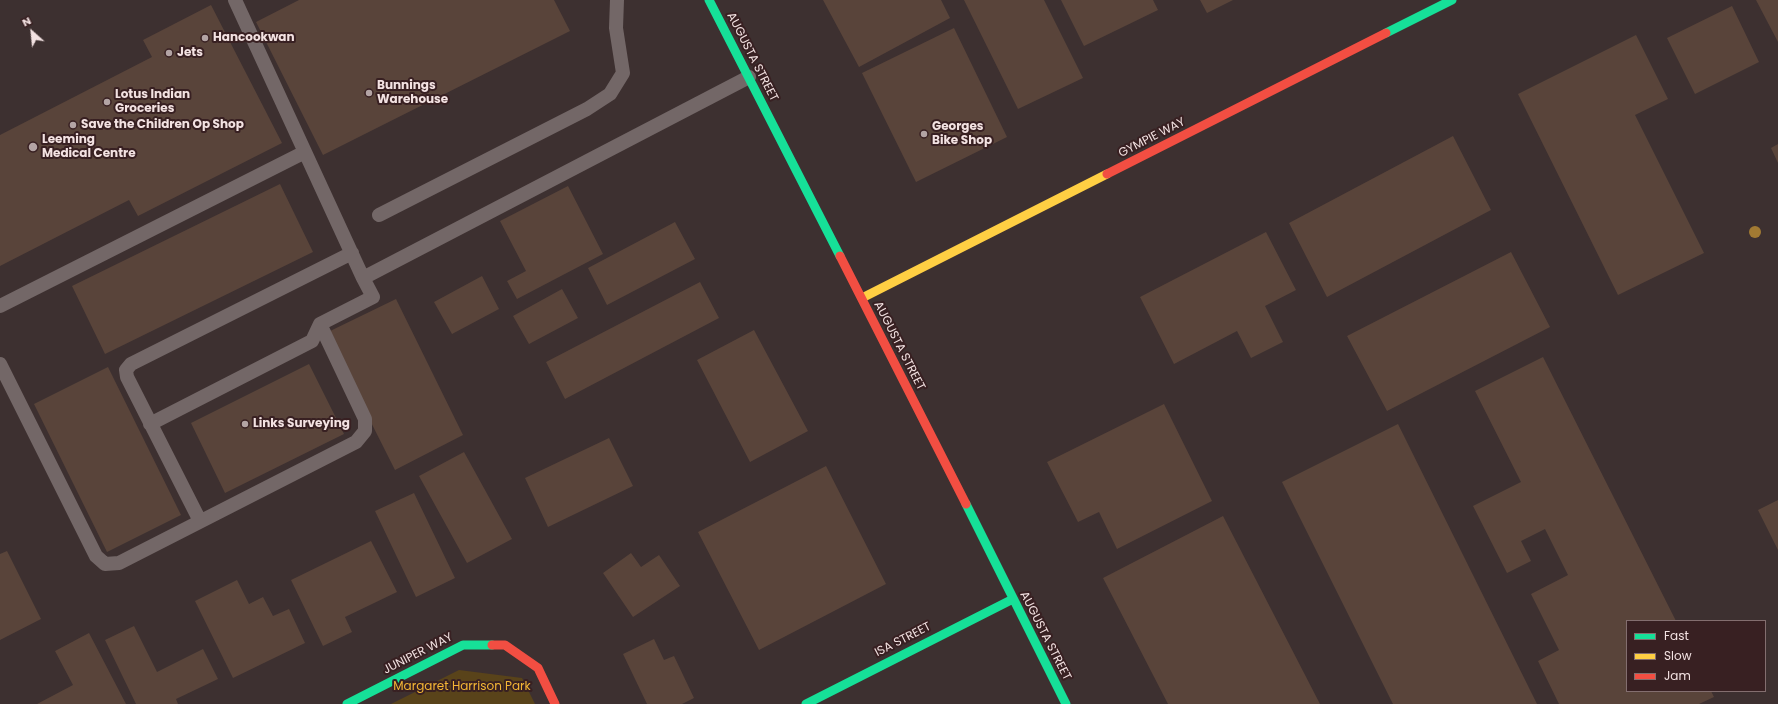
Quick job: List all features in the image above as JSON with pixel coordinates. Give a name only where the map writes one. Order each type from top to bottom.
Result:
[{"type":"street","name":"AUGUSTA STREET","points":[[709,0],[862,298],[1066,704]]},
{"type":"street","name":"GYMPIE WAY","points":[[862,298],[1452,0]]},
{"type":"street","name":"ISA STREET","points":[[806,704],[1013,599]]},
{"type":"street","name":"JUNIPER WAY","points":[[347,704],[463,645],[505,645],[538,668],[555,704]]},
{"type":"lane","points":[[150,424],[312,341],[320,324],[373,297],[235,0]]},
{"type":"lane","points":[[379,215],[587,109],[610,94],[623,73],[616,28],[617,0]]},
{"type":"lane","points":[[363,278],[749,77]]},
{"type":"lane","points":[[0,306],[305,152]]},
{"type":"lane","points":[[200,521],[150,424],[127,377],[126,370],[131,364],[352,253]]},
{"type":"lane","points":[[0,364],[96,556],[106,564],[119,563],[356,442],[365,431],[365,419],[320,324]]},
{"type":"green space","name":"Margaret Harrison Park","points":[[459,670],[522,678],[535,704],[391,704]]},
{"type":"building","name":"Bunnings Warehouse","points":[[299,0],[554,0],[570,31],[323,155],[256,22]]},
{"type":"building","points":[[823,0],[941,0],[950,18],[859,67]]},
{"type":"building","points":[[964,0],[1044,0],[1083,78],[1018,109]]},
{"type":"building","points":[[1061,0],[1153,0],[1158,10],[1084,46]]},
{"type":"building","points":[[1200,0],[1233,0],[1207,13]]},
{"type":"building","points":[[1756,0],[1778,0],[1778,42]]},
{"type":"building","points":[[211,5],[282,143],[138,216],[129,200],[0,266],[0,135],[152,57],[143,40]]},
{"type":"building","points":[[1732,6],[1759,62],[1695,94],[1667,38]]},
{"type":"building","points":[[954,28],[1007,137],[916,182],[862,73]]},
{"type":"building","points":[[1636,35],[1668,99],[1635,115],[1704,253],[1618,295],[1518,94]]},
{"type":"building","points":[[1453,136],[1491,210],[1327,297],[1289,223]]},
{"type":"building","points":[[1778,144],[1778,163],[1771,148]]},
{"type":"building","points":[[280,184],[313,252],[105,354],[72,286]]},
{"type":"building","points":[[568,186],[603,254],[517,299],[507,281],[526,271],[500,221]]},
{"type":"building","points":[[675,222],[695,259],[607,305],[588,268]]},
{"type":"building","points":[[1266,232],[1296,290],[1265,306],[1283,342],[1251,358],[1237,331],[1174,364],[1140,297]]},
{"type":"building","points":[[1511,252],[1550,327],[1387,411],[1347,336]]},
{"type":"building","points":[[482,276],[499,309],[452,334],[434,302]]},
{"type":"building","points":[[700,282],[719,318],[565,399],[546,362]]},
{"type":"building","points":[[562,289],[578,318],[529,344],[513,316]]},
{"type":"building","points":[[396,299],[463,435],[395,470],[326,333]]},
{"type":"building","points":[[754,330],[808,431],[750,462],[697,360]]},
{"type":"building","points":[[1543,357],[1675,620],[1626,620],[1626,692],[1712,692],[1714,697],[1699,704],[1559,704],[1538,661],[1559,650],[1531,594],[1568,575],[1545,529],[1521,541],[1531,561],[1507,573],[1473,506],[1521,482],[1475,391]]},
{"type":"building","points":[[309,364],[344,434],[225,493],[191,423]]},
{"type":"building","points":[[108,367],[181,515],[107,552],[34,404]]},
{"type":"building","points":[[1164,404],[1212,501],[1117,549],[1099,512],[1078,522],[1047,462]]},
{"type":"building","points":[[1398,424],[1537,704],[1393,704],[1282,482]]},
{"type":"building","points":[[609,438],[633,486],[548,527],[525,478]]},
{"type":"building","points":[[464,452],[512,539],[467,563],[419,476]]},
{"type":"building","points":[[826,466],[886,584],[759,650],[698,532]]},
{"type":"building","points":[[414,493],[455,578],[416,597],[375,511]]},
{"type":"building","points":[[1778,500],[1778,550],[1758,510]]},
{"type":"building","points":[[1223,516],[1320,704],[1168,704],[1103,578]]},
{"type":"building","points":[[371,541],[397,592],[345,617],[352,632],[323,646],[291,580]]},
{"type":"building","points":[[7,551],[41,619],[0,640],[0,554]]},
{"type":"building","points":[[631,553],[641,567],[659,555],[680,586],[633,617],[603,573]]},
{"type":"building","points":[[237,580],[249,604],[263,597],[273,616],[289,609],[305,643],[233,678],[195,601]]},
{"type":"building","points":[[134,626],[157,672],[203,649],[218,679],[176,699],[178,704],[136,704],[105,640]]},
{"type":"building","points":[[89,633],[126,704],[37,704],[73,685],[55,651]]},
{"type":"building","points":[[654,639],[664,660],[674,656],[694,698],[682,704],[647,704],[623,654]]},
{"type":"traffic: fast","points":[[709,0],[840,256]]},
{"type":"traffic: fast","points":[[1386,33],[1452,0]]},
{"type":"traffic: fast","points":[[966,504],[1066,704]]},
{"type":"traffic: fast","points":[[806,704],[1013,599]]},
{"type":"traffic: fast","points":[[347,704],[463,645],[492,645]]},
{"type":"traffic: slow","points":[[862,298],[1107,174]]},
{"type":"traffic: jam","points":[[1107,174],[1386,33]]},
{"type":"traffic: jam","points":[[840,256],[966,504]]},
{"type":"traffic: jam","points":[[492,645],[505,645],[538,668],[555,704]]},
{"type":"place","name":"Hancookwan","points":[[205,38]]},
{"type":"place","name":"Jets","points":[[169,53]]},
{"type":"place","name":"Bunnings Warehouse","points":[[369,93]]},
{"type":"place","name":"Lotus Indian Groceries","points":[[107,102]]},
{"type":"place","name":"Save the Children Op Shop","points":[[73,125]]},
{"type":"place","name":"Georges Bike Shop","points":[[924,134]]},
{"type":"place","name":"Leeming Medical Centre","points":[[33,147]]},
{"type":"place","name":"Links Surveying","points":[[245,424]]}]
